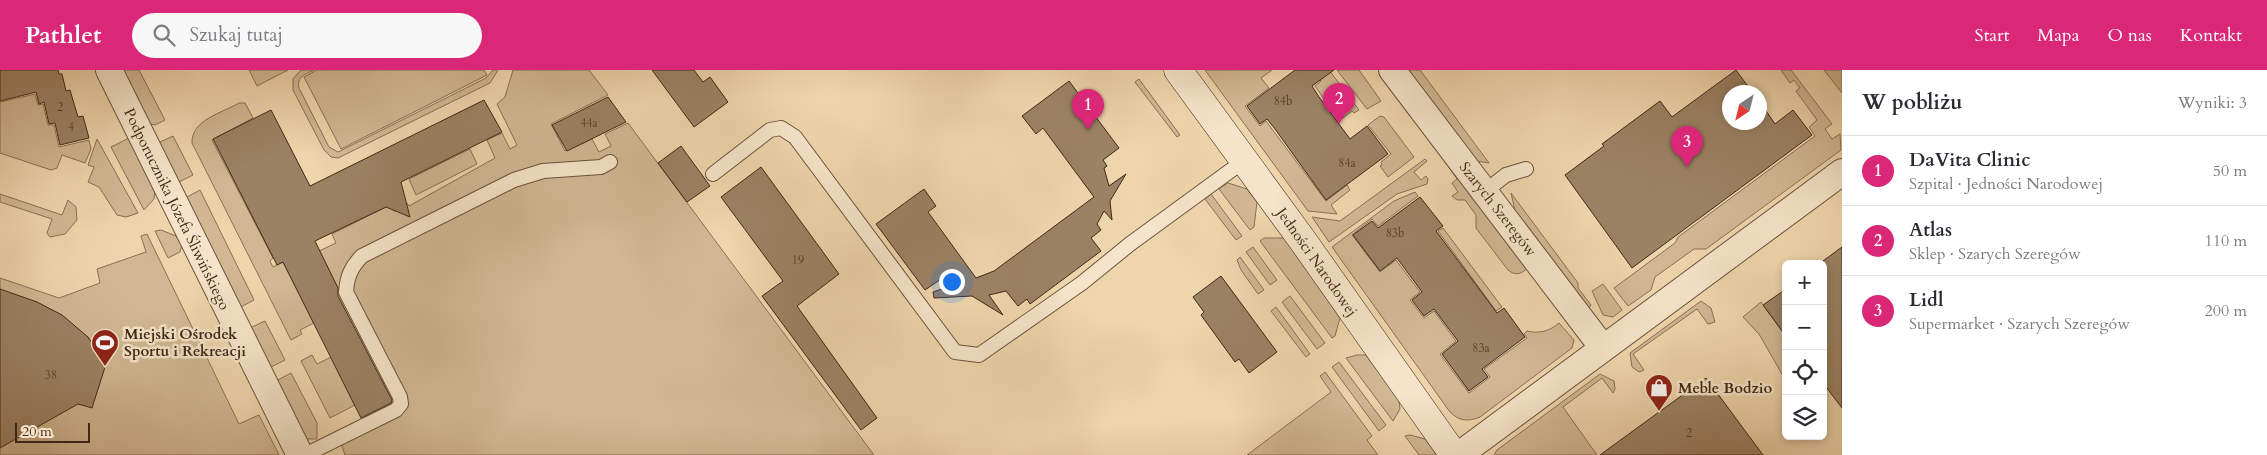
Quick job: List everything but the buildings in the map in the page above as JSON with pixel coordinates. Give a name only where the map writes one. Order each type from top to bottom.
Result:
[{"type":"street","name":"Podporucznika Józefa Śliwińskiego","points":[[108,70],[300,455]]},
{"type":"street","name":"Jedności Narodowej","points":[[1178,70],[1245,160],[1454,455]]},
{"type":"street","name":"Szarych Szeregów","points":[[1392,70],[1603,348]]},
{"type":"street","points":[[1459,455],[1842,172]]},
{"type":"lane","points":[[713,174],[770,130],[781,128],[795,137],[955,352],[979,355],[1082,283],[1130,244],[1245,160]]},
{"type":"lane","points":[[305,455],[396,410],[401,404],[400,397],[346,292],[346,281],[356,262],[362,256],[514,180],[542,171],[601,167],[610,162]]},
{"type":"lane","points":[[1484,192],[1506,175],[1526,169]]},
{"type":"shaded area","points":[[121,70],[139,70],[165,120],[155,125],[147,123]]},
{"type":"shaded area","points":[[249,70],[288,70],[257,86]]},
{"type":"shaded area","points":[[301,70],[314,70],[300,79],[299,88],[329,147],[338,152],[486,78],[493,70],[498,70],[490,83],[338,158],[331,157],[324,150],[293,90],[293,79]]},
{"type":"shaded area","points":[[317,70],[484,70],[487,75],[341,149],[304,77]]},
{"type":"shaded area","points":[[513,70],[589,70],[608,95],[551,124],[565,151],[592,139],[599,152],[611,146],[605,134],[628,123],[874,455],[345,455],[337,432],[395,401],[319,251],[336,243],[332,234],[388,206],[394,211],[399,211],[407,203],[409,206],[495,158],[487,140],[502,133],[510,149],[517,145],[497,104],[505,97]]},
{"type":"shaded area","points":[[1205,70],[1272,70],[1261,78],[1269,88],[1245,106],[1260,126],[1266,121],[1326,201],[1347,185],[1350,190],[1331,205],[1337,214],[1308,211]]},
{"type":"shaded area","points":[[1313,70],[1329,70],[1359,110],[1354,113],[1352,111],[1339,121],[1315,86],[1321,81]]},
{"type":"shaded area","points":[[1337,70],[1359,70],[1381,101],[1367,109]]},
{"type":"shaded area","points":[[1405,70],[1420,70],[1489,163],[1476,161]]},
{"type":"shaded area","points":[[1781,70],[1791,70],[1832,124],[1825,129],[1832,139],[1840,134],[1841,150],[1706,249],[1694,249],[1655,277],[1651,290],[1628,306],[1614,288],[1675,243],[1678,237],[1815,136],[1809,127],[1817,120],[1796,91],[1800,88],[1794,80],[1790,83]]},
{"type":"shaded area","points":[[1824,70],[1842,70],[1842,93]]},
{"type":"shaded area","points":[[1139,79],[1180,135],[1177,137],[1135,82]]},
{"type":"shaded area","points":[[35,94],[38,105],[43,104],[48,125],[54,125],[59,147],[89,140],[91,149],[85,163],[62,155],[57,168],[51,170],[0,153],[0,102]]},
{"type":"shaded area","points":[[239,103],[245,103],[253,118],[212,140],[273,258],[270,261],[273,267],[283,262],[314,323],[300,330],[302,334],[291,340],[192,143],[193,135],[202,123]]},
{"type":"shaded area","points":[[1380,116],[1384,117],[1414,157],[1388,177],[1380,166],[1382,165],[1381,162],[1391,154],[1368,125]]},
{"type":"shaded area","points":[[173,136],[193,175],[177,183],[158,143]]},
{"type":"shaded area","points":[[129,138],[155,191],[154,199],[144,210],[111,147]]},
{"type":"shaded area","points":[[97,139],[138,213],[126,217],[117,215],[99,187],[88,182],[94,167],[88,165]]},
{"type":"shaded area","points":[[470,149],[477,164],[416,195],[409,179]]},
{"type":"shaded area","points":[[1425,159],[1427,161],[1414,172],[1421,180],[1426,176],[1428,179],[1427,184],[1397,194],[1329,242],[1312,217],[1340,221]]},
{"type":"shaded area","points":[[1448,161],[1529,267],[1524,271],[1517,274],[1508,270],[1476,228],[1476,215],[1465,200],[1457,200],[1452,196],[1458,192],[1452,183],[1457,179],[1446,163]]},
{"type":"shaded area","points":[[1228,183],[1247,189],[1257,202],[1254,227],[1250,230],[1219,189]]},
{"type":"shaded area","points":[[200,190],[254,300],[239,308],[185,198]]},
{"type":"shaded area","points":[[1415,192],[1418,196],[1378,226],[1372,219],[1352,235],[1380,272],[1396,260],[1420,292],[1410,300],[1424,318],[1434,311],[1456,341],[1440,354],[1469,393],[1490,377],[1484,369],[1527,338],[1524,334],[1527,331],[1544,331],[1559,323],[1574,340],[1572,348],[1476,419],[1460,419],[1450,412],[1332,247],[1394,201]]},
{"type":"shaded area","points":[[1511,193],[1578,283],[1578,288],[1591,305],[1589,308],[1515,210]]},
{"type":"shaded area","points":[[0,194],[62,215],[68,200],[76,207],[77,220],[65,234],[50,237],[47,233],[52,219],[0,202]]},
{"type":"shaded area","points":[[1211,194],[1242,236],[1236,240],[1205,199]]},
{"type":"shaded area","points":[[1443,228],[1502,307],[1496,311],[1438,231]]},
{"type":"shaded area","points":[[161,230],[176,236],[182,245],[180,252],[168,258],[155,231]]},
{"type":"shaded area","name":"Miejski Ośrodek Sportu i Rekreacji","points":[[147,234],[239,424],[259,415],[279,455],[0,455],[0,278],[59,298],[100,283],[97,269],[146,252],[141,236]]},
{"type":"shaded area","points":[[1264,238],[1284,238],[1340,318],[1335,336],[1332,338],[1260,241]]},
{"type":"shaded area","points":[[1253,247],[1277,280],[1270,285],[1246,252]]},
{"type":"shaded area","points":[[1240,257],[1264,290],[1258,294],[1241,270],[1237,260]]},
{"type":"shaded area","points":[[1603,284],[1622,310],[1613,317],[1603,315],[1592,291]]},
{"type":"shaded area","points":[[1290,296],[1325,343],[1317,349],[1282,302]]},
{"type":"shaded area","points":[[1701,301],[1711,308],[1715,322],[1708,324],[1697,309],[1633,354],[1644,370],[1639,372],[1632,367],[1630,353]]},
{"type":"shaded area","points":[[1761,302],[1782,331],[1782,374],[1759,334],[1743,317]]},
{"type":"shaded area","points":[[1276,307],[1310,354],[1306,357],[1271,311]]},
{"type":"shaded area","points":[[265,321],[285,360],[269,368],[250,328]]},
{"type":"shaded area","points":[[312,355],[317,364],[331,357],[355,405],[330,418],[301,361]]},
{"type":"shaded area","points":[[1366,355],[1399,400],[1400,409],[1393,421],[1346,358]]},
{"type":"shaded area","points":[[1339,362],[1386,425],[1379,431],[1332,367]]},
{"type":"shaded area","points":[[1325,372],[1372,436],[1367,440],[1378,455],[1247,455],[1331,392],[1320,376]]},
{"type":"shaded area","points":[[291,373],[317,423],[317,439],[304,437],[276,381]]},
{"type":"shaded area","points":[[1600,374],[1614,381],[1615,389],[1613,393],[1602,378],[1563,407],[1597,455],[1494,455],[1497,450]]},
{"type":"shaded area","points":[[1410,435],[1425,439],[1437,455],[1419,455],[1405,436]]},
{"type":"place","name":"Atlas","points":[[1339,124]]},
{"type":"place","name":"DaVita Clinic","points":[[1088,130]]},
{"type":"place","name":"Lidl","points":[[1687,167]]},
{"type":"place","name":"Miejski Ośrodek Sportu i Rekreacji","points":[[105,367]]},
{"type":"place","name":"Meble Bodzio","points":[[1659,412]]}]
